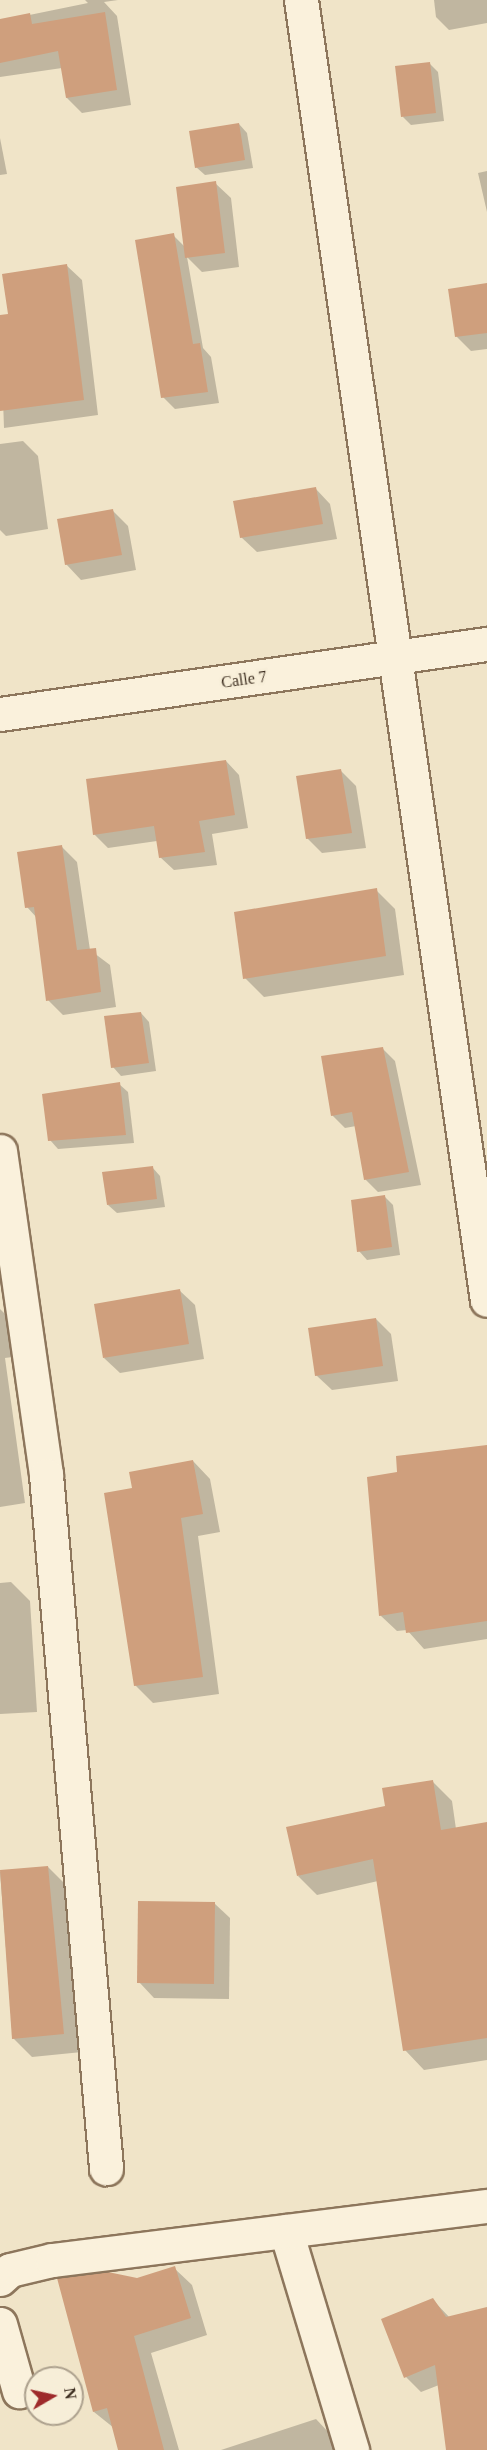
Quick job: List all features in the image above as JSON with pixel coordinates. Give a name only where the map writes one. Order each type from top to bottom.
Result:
[{"type":"street","points":[[301,0],[487,1300]]},
{"type":"street","name":"Calle 7","points":[[0,714],[487,644]]},
{"type":"street","points":[[0,1151],[46,1475],[106,2168]]},
{"type":"street","points":[[0,2279],[10,2270],[52,2260],[487,2206]]},
{"type":"street","points":[[286,2231],[352,2450]]},
{"type":"street","points":[[0,2324],[19,2391]]},
{"type":"building","points":[[105,12],[117,90],[66,98],[58,51],[0,63],[0,19],[30,13],[32,24]]},
{"type":"building","points":[[430,62],[436,113],[401,117],[395,66]]},
{"type":"building","points":[[239,123],[245,160],[195,168],[189,131]]},
{"type":"building","points":[[216,181],[225,253],[185,258],[176,187]]},
{"type":"building","points":[[174,233],[193,344],[200,343],[208,392],[161,398],[135,240]]},
{"type":"building","points":[[67,264],[84,400],[0,411],[0,315],[8,314],[2,274]]},
{"type":"building","points":[[487,283],[487,333],[455,337],[448,289]]},
{"type":"building","points":[[316,487],[323,524],[240,538],[233,501]]},
{"type":"building","points":[[113,509],[122,555],[65,565],[57,519]]},
{"type":"building","points":[[226,760],[235,815],[199,821],[205,852],[159,858],[154,826],[93,835],[86,779]]},
{"type":"building","points":[[341,769],[352,833],[306,839],[296,776]]},
{"type":"building","points":[[62,845],[77,950],[96,948],[101,992],[46,1001],[34,907],[25,908],[17,852]]},
{"type":"building","points":[[377,888],[386,956],[243,979],[234,912]]},
{"type":"building","points":[[141,1012],[149,1063],[111,1068],[104,1016]]},
{"type":"building","points":[[383,1047],[409,1172],[364,1180],[352,1112],[331,1116],[321,1056]]},
{"type":"building","points":[[120,1082],[126,1135],[48,1141],[42,1094]]},
{"type":"building","points":[[153,1166],[157,1199],[107,1205],[102,1172]]},
{"type":"building","points":[[385,1195],[392,1247],[357,1252],[351,1200]]},
{"type":"building","points":[[180,1289],[189,1344],[103,1358],[94,1304]]},
{"type":"building","points":[[376,1318],[383,1366],[315,1376],[308,1328]]},
{"type":"building","points":[[487,1445],[487,1621],[406,1633],[403,1612],[379,1616],[367,1477],[397,1472],[396,1456]]},
{"type":"building","points":[[193,1460],[203,1514],[181,1518],[203,1677],[134,1686],[104,1493],[132,1488],[129,1472]]},
{"type":"building","points":[[433,1780],[441,1830],[487,1822],[487,2038],[403,2051],[373,1859],[297,1876],[286,1827],[385,1806],[382,1788]]},
{"type":"building","points":[[48,1866],[64,2034],[12,2039],[0,1870]]},
{"type":"building","points":[[138,1901],[215,1902],[214,1984],[137,1983]]},
{"type":"building","points":[[175,2266],[191,2318],[134,2336],[164,2450],[118,2450],[107,2408],[93,2412],[84,2378],[84,2366],[81,2366],[57,2278],[108,2272],[137,2278]]},
{"type":"building","points":[[433,2298],[446,2317],[487,2307],[487,2450],[446,2450],[435,2365],[404,2378],[381,2319]]}]
